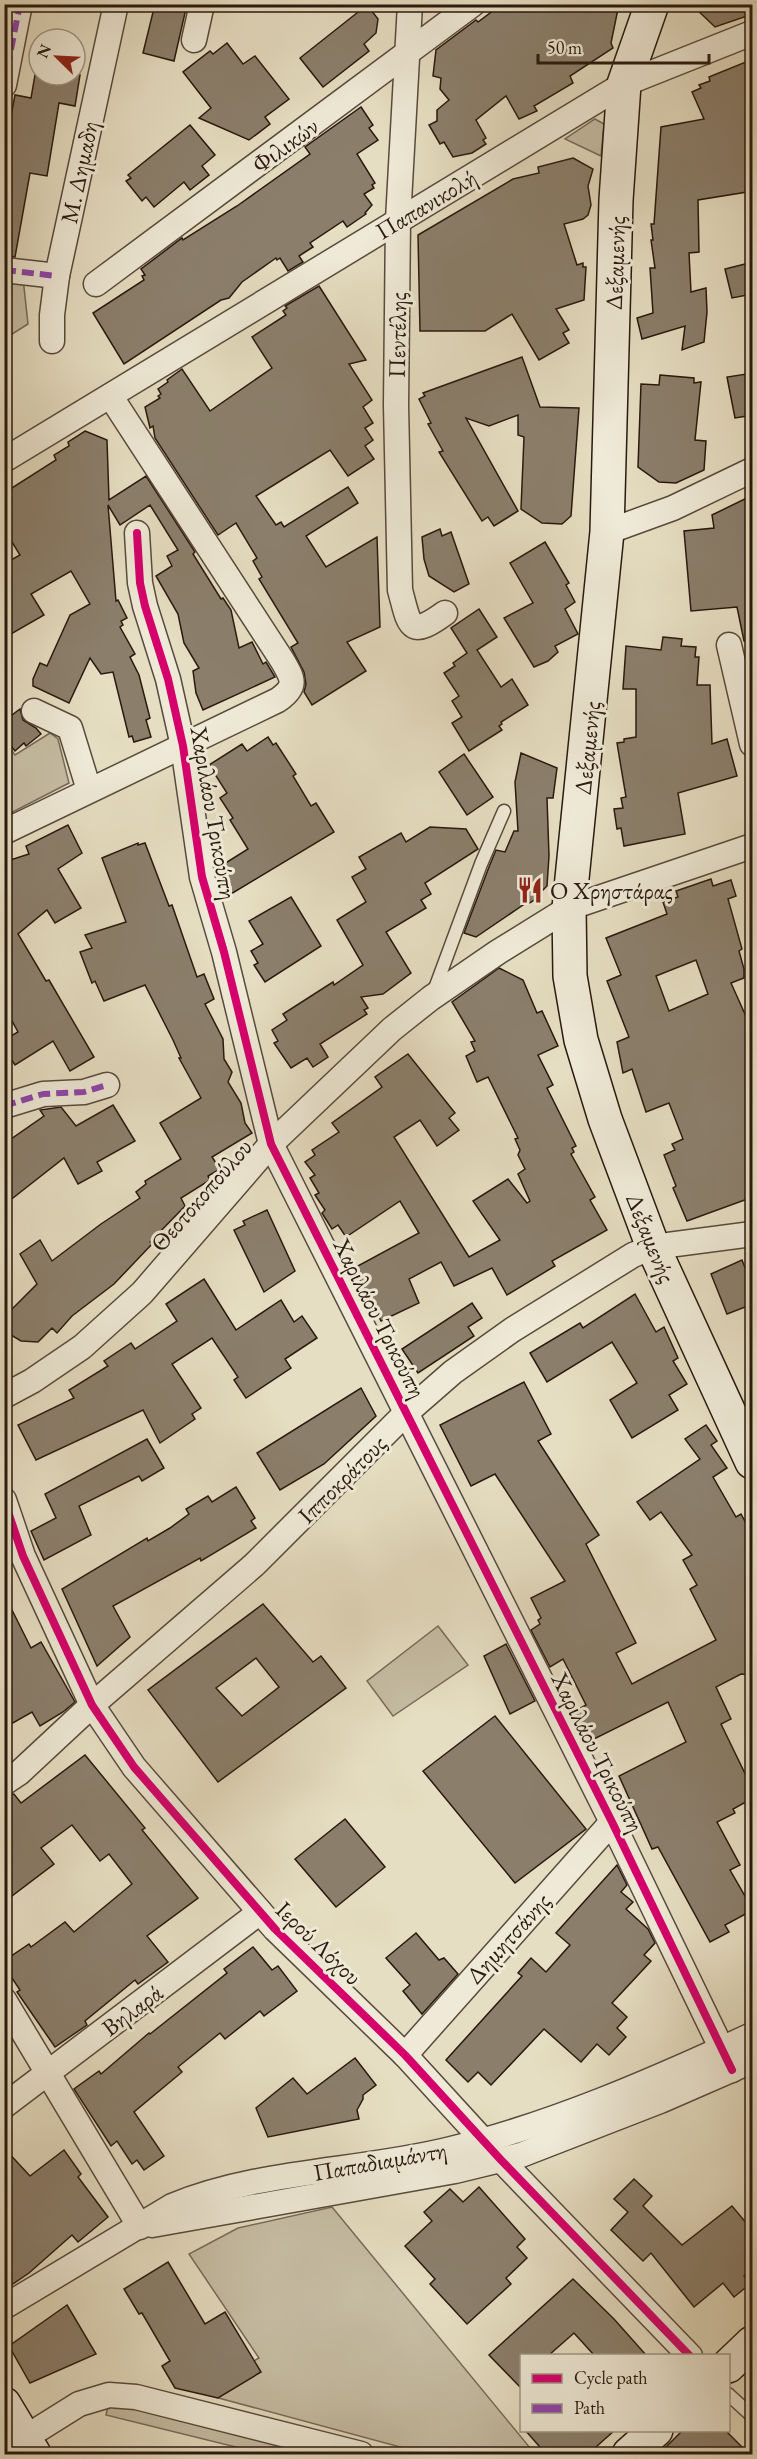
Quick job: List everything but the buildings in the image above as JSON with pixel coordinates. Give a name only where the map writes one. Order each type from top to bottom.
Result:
[{"type":"main road","name":"Δεξαμενής","points":[[652,4],[624,84],[616,200],[607,532],[569,908],[570,976],[581,1040],[604,1119],[653,1248],[753,1461]]},
{"type":"main road","points":[[4,2404],[29,2447]]},
{"type":"main road","points":[[629,2454],[654,2432]]},
{"type":"street","points":[[4,85],[20,4]]},
{"type":"street","name":"Μ. Δημαδη","points":[[52,341],[52,315],[57,276],[116,4]]},
{"type":"street","points":[[194,40],[202,4]]},
{"type":"street","name":"Πεντέλης","points":[[410,4],[398,220],[396,405],[400,590],[407,615],[413,626],[419,628],[426,626],[445,613]]},
{"type":"street","name":"Φιλικών","points":[[96,284],[474,4]]},
{"type":"street","name":"Παπανικολή","points":[[4,460],[624,84],[753,33]]},
{"type":"street","points":[[4,270],[57,276]]},
{"type":"street","points":[[4,832],[278,700],[292,687],[291,677],[282,660],[111,397]]},
{"type":"street","points":[[607,532],[673,508],[753,470]]},
{"type":"street","name":"Χαριλάου Τρικούπη","points":[[137,533],[140,582],[145,606],[168,679],[183,746],[202,877],[224,952],[271,1144],[612,1822],[736,2060]]},
{"type":"street","points":[[729,645],[753,744]]},
{"type":"street","points":[[34,711],[70,728],[89,790]]},
{"type":"street","name":"Θεοτοκοπούλου","points":[[4,1396],[32,1382],[82,1347],[142,1293],[271,1144],[392,1029],[431,998],[498,952],[569,908],[753,846]]},
{"type":"street","points":[[4,1106],[43,1094],[84,1092],[107,1085]]},
{"type":"street","name":"Ιπποκράτους","points":[[4,1783],[19,1773],[92,1705],[254,1565],[406,1413],[453,1372],[512,1330],[633,1255],[653,1248],[753,1234]]},
{"type":"street","name":"Ιερού Λόχου","points":[[4,1500],[23,1556],[92,1705],[134,1767],[260,1912],[405,2055],[501,2160],[689,2354]]},
{"type":"street","name":"Δημητσάνης","points":[[405,2055],[612,1822]]},
{"type":"street","name":"Βηλαρά","points":[[4,2106],[48,2075],[260,1912]]},
{"type":"street","points":[[4,2000],[140,2227]]},
{"type":"street","name":"Παπαδιαμάντη","points":[[140,2227],[432,2175],[501,2160],[555,2143],[736,2060],[753,2035]]},
{"type":"street","name":"Παπαδιαμάντη","points":[[4,2307],[172,2206],[200,2194],[274,2178],[410,2158],[483,2141],[736,2060]]},
{"type":"street","points":[[29,2447],[79,2404],[109,2395],[136,2397],[361,2454]]},
{"type":"lane","points":[[431,998],[481,864],[504,811]]},
{"type":"lane","points":[[730,2395],[753,2416]]},
{"type":"shaded area","points":[[595,119],[604,124],[601,156],[565,139]]},
{"type":"shaded area","points":[[4,276],[23,278],[28,324],[6,338]]},
{"type":"shaded area","points":[[50,733],[58,739],[69,783],[5,816],[5,741],[15,755]]},
{"type":"shaded area","points":[[438,1626],[468,1665],[393,1716],[367,1681]]},
{"type":"shaded area","points":[[332,2207],[535,2454],[426,2454],[200,2393],[259,2358],[189,2254],[238,2228]]},
{"type":"shaded area","points":[[109,2402],[319,2454],[264,2454],[106,2415]]},
{"type":"marked path","points":[[4,85],[20,4]]},
{"type":"marked path","points":[[4,270],[57,276]]},
{"type":"marked path","points":[[4,1106],[43,1094],[84,1092],[107,1085]]},
{"type":"cycle path","points":[[137,533],[140,583],[168,679],[183,746],[202,877],[224,952],[271,1144],[612,1822],[732,2070]]},
{"type":"cycle path","points":[[4,1500],[23,1556],[92,1705],[134,1767],[275,1929],[405,2055],[501,2160],[688,2354]]},
{"type":"place","name":"Ο Χρηστάρας","points":[[530,890]]}]
